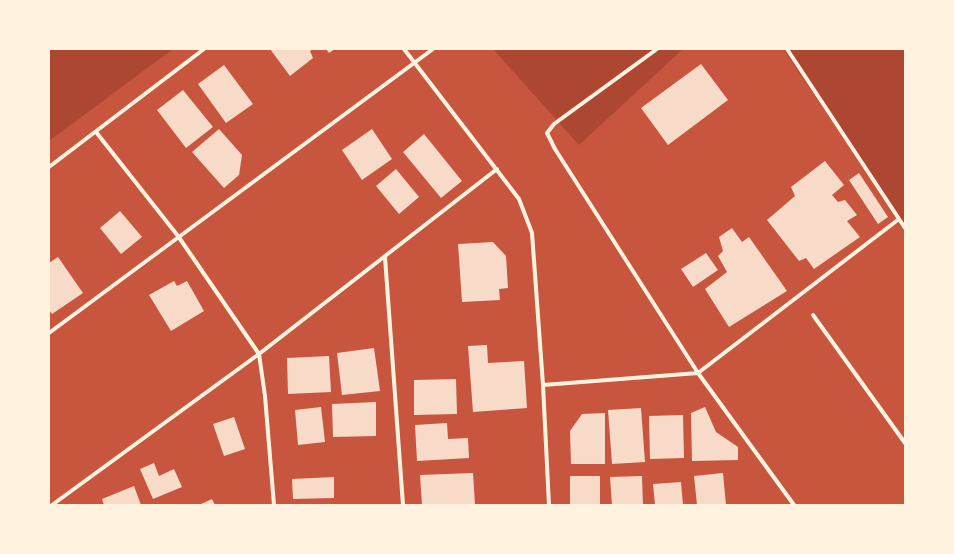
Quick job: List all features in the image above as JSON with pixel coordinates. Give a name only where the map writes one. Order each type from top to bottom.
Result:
[{"type":"street","points":[[49,167],[204,49]]},
{"type":"street","points":[[404,49],[519,199],[532,233],[543,385],[549,505]]},
{"type":"street","points":[[49,333],[178,236],[433,49]]},
{"type":"street","points":[[657,49],[554,124],[547,133],[555,149],[698,373],[794,505]]},
{"type":"street","points":[[787,49],[905,228]]},
{"type":"street","points":[[96,132],[178,236],[259,354],[265,396],[274,505]]},
{"type":"street","points":[[52,505],[259,354],[497,169]]},
{"type":"street","points":[[543,385],[698,373],[899,219]]},
{"type":"street","points":[[385,257],[404,505]]},
{"type":"street","points":[[813,315],[905,443]]},
{"type":"shaded area","points":[[49,49],[173,49],[49,141]]},
{"type":"shaded area","points":[[493,49],[683,49],[579,145]]},
{"type":"shaded area","points":[[783,49],[905,49],[905,228],[870,177]]},
{"type":"building","points":[[270,49],[313,49],[310,51],[313,58],[290,76]]},
{"type":"building","points":[[326,49],[335,49],[329,53]]},
{"type":"building","points":[[701,64],[728,100],[668,145],[641,108]]},
{"type":"building","points":[[224,65],[253,104],[226,123],[198,84]]},
{"type":"building","points":[[183,90],[213,127],[186,148],[157,110]]},
{"type":"building","points":[[219,129],[242,155],[239,175],[224,188],[192,152]]},
{"type":"building","points":[[372,129],[392,159],[362,180],[342,150]]},
{"type":"building","points":[[424,134],[462,181],[441,198],[403,152]]},
{"type":"building","points":[[825,161],[844,185],[832,195],[838,202],[845,200],[857,215],[847,221],[860,237],[814,269],[806,258],[799,261],[767,220],[795,196],[791,187]]},
{"type":"building","points":[[396,169],[419,197],[399,214],[376,186]]},
{"type":"building","points":[[859,173],[888,217],[878,224],[849,180]]},
{"type":"building","points":[[120,211],[142,237],[121,254],[100,228]]},
{"type":"building","points":[[732,228],[742,242],[749,237],[787,291],[729,327],[705,289],[727,272],[718,256],[723,251],[719,237]]},
{"type":"building","points":[[493,242],[506,256],[508,288],[499,289],[500,300],[462,302],[458,244]]},
{"type":"building","points":[[706,253],[718,270],[693,287],[681,269]]},
{"type":"building","points":[[58,257],[83,293],[52,314],[49,310],[49,263]]},
{"type":"building","points":[[174,281],[177,286],[187,281],[204,311],[171,331],[149,295]]},
{"type":"building","points":[[487,345],[488,363],[524,361],[527,408],[473,412],[468,346]]},
{"type":"building","points":[[374,348],[380,391],[342,395],[337,353]]},
{"type":"building","points":[[329,356],[331,392],[288,394],[287,358]]},
{"type":"building","points":[[456,379],[457,414],[414,415],[414,380]]},
{"type":"building","points":[[376,402],[376,436],[333,437],[332,404]]},
{"type":"building","points":[[321,407],[325,442],[298,445],[295,410]]},
{"type":"building","points":[[705,407],[716,432],[738,447],[738,460],[692,461],[691,413]]},
{"type":"building","points":[[641,408],[645,462],[612,464],[608,410]]},
{"type":"building","points":[[605,413],[605,464],[571,464],[570,431],[582,414]]},
{"type":"building","points":[[683,415],[684,458],[650,459],[649,416]]},
{"type":"building","points":[[234,417],[245,449],[224,456],[213,424]]},
{"type":"building","points":[[447,423],[448,439],[468,438],[469,458],[417,461],[415,425]]},
{"type":"building","points":[[154,463],[159,476],[174,469],[182,487],[153,499],[140,469]]},
{"type":"building","points":[[473,473],[475,505],[422,505],[420,475]]},
{"type":"building","points":[[723,473],[726,505],[697,505],[694,476]]},
{"type":"building","points":[[570,476],[600,476],[600,505],[570,505]]},
{"type":"building","points":[[642,476],[643,505],[612,505],[610,477]]},
{"type":"building","points":[[334,477],[334,498],[293,499],[292,479]]},
{"type":"building","points":[[681,482],[683,505],[655,505],[653,484]]},
{"type":"building","points":[[134,486],[141,505],[104,505],[102,499]]},
{"type":"building","points":[[212,499],[215,505],[201,505],[201,504]]}]
